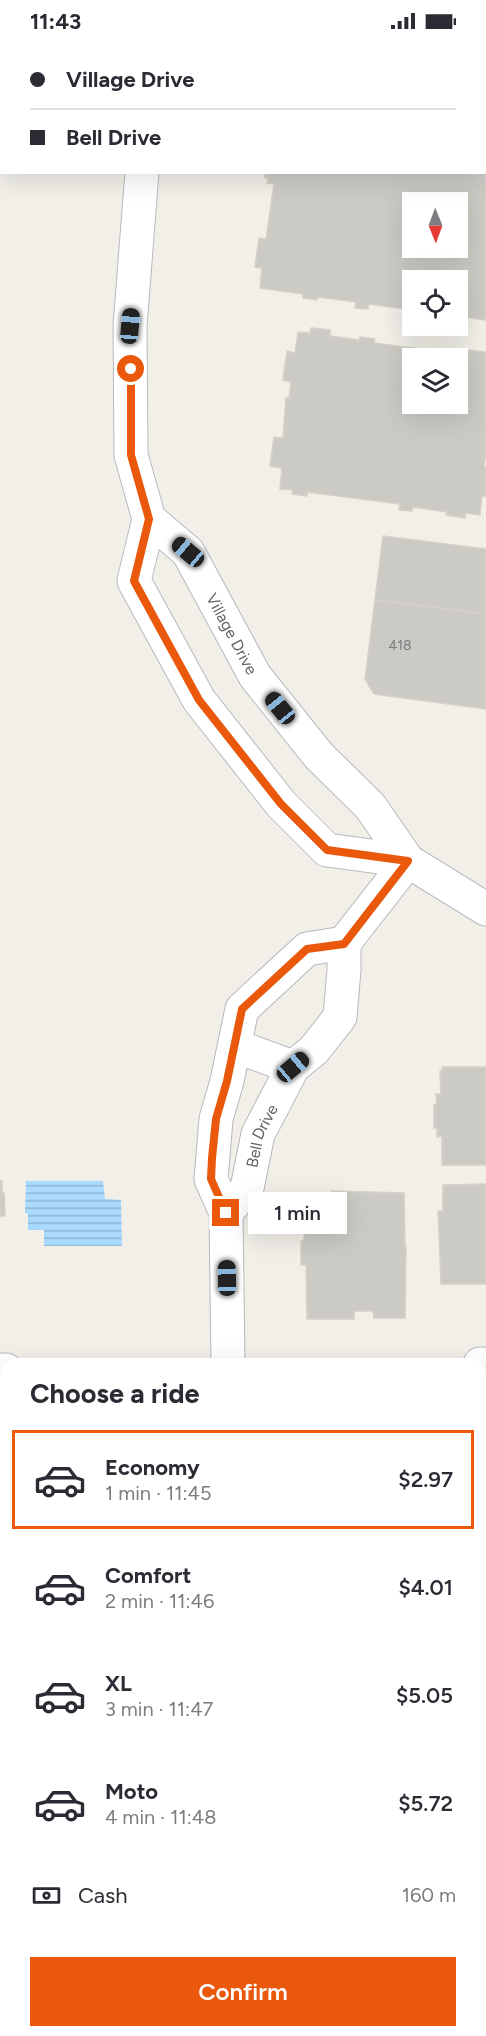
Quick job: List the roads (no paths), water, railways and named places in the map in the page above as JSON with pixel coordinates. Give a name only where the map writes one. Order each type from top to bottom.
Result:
[{"type":"street","name":"Village Drive","points":[[142,174],[130,326],[131,455],[149,519],[134,581],[199,700],[281,804],[327,850],[408,861]]},
{"type":"street","name":"Village Drive","points":[[149,519],[188,552],[255,676],[319,756],[370,806],[408,861],[486,909]]},
{"type":"street","points":[[228,1358],[226,1213],[211,1179],[216,1119],[242,1009],[307,949],[344,944],[408,861]]},
{"type":"street","name":"Bell Drive","points":[[226,1213],[247,1188],[258,1134],[293,1067],[314,1050],[340,1017],[344,944]]},
{"type":"street","points":[[235,1046],[293,1067]]},
{"type":"water","points":[[26,1181],[103,1181],[105,1199],[121,1200],[122,1246],[44,1246],[44,1230],[28,1230],[28,1214],[25,1213]]}]
